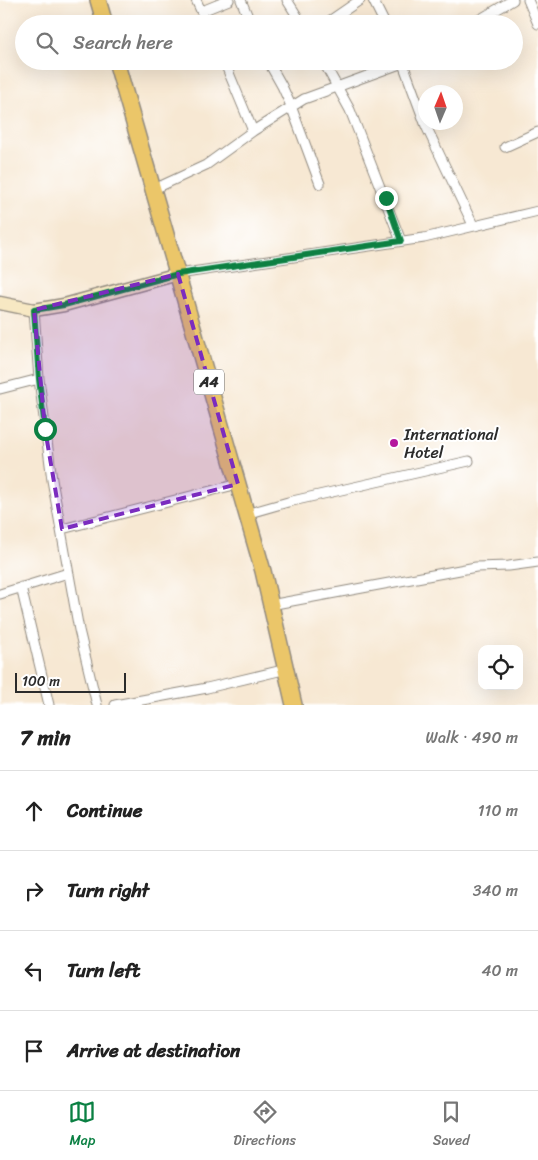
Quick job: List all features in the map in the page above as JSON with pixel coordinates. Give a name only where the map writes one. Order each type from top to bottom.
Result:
[{"type":"highway","points":[[98,0],[102,15]]},
{"type":"highway","name":"A4","points":[[119,70],[263,572],[294,705]]},
{"type":"street","points":[[196,0],[204,15]]},
{"type":"street","points":[[202,11],[228,0]]},
{"type":"street","points":[[241,0],[247,15]]},
{"type":"street","points":[[288,0],[297,15]]},
{"type":"street","points":[[338,15],[360,0]]},
{"type":"street","points":[[373,0],[380,15]]},
{"type":"street","points":[[487,15],[513,0]]},
{"type":"street","points":[[528,0],[538,24]]},
{"type":"street","points":[[228,70],[252,131]]},
{"type":"street","points":[[273,70],[291,106],[320,184]]},
{"type":"street","points":[[328,70],[350,110],[401,241]]},
{"type":"street","points":[[152,190],[206,166],[252,131],[304,99],[383,70]]},
{"type":"street","points":[[407,70],[426,126],[474,225]]},
{"type":"street","points":[[505,148],[538,132]]},
{"type":"street","points":[[0,303],[34,310],[64,305],[178,274],[424,238],[538,211]]},
{"type":"street","points":[[34,310],[39,379],[52,480],[79,630],[97,705]]},
{"type":"street","points":[[0,389],[39,379]]},
{"type":"street","points":[[246,514],[288,502],[469,460]]},
{"type":"street","points":[[62,529],[238,484]]},
{"type":"street","points":[[270,605],[476,567],[508,566],[538,562]]},
{"type":"street","points":[[0,594],[68,572]]},
{"type":"street","points":[[21,587],[49,705]]},
{"type":"street","points":[[115,705],[207,688],[286,669]]},
{"type":"highlighted area","points":[[178,274],[238,484],[62,529],[45,429],[34,310]]},
{"type":"place","name":"International Hotel","points":[[394,443]]},
{"type":"route","points":[[45,429],[34,310],[64,305],[178,274],[401,241],[386,198]]}]
